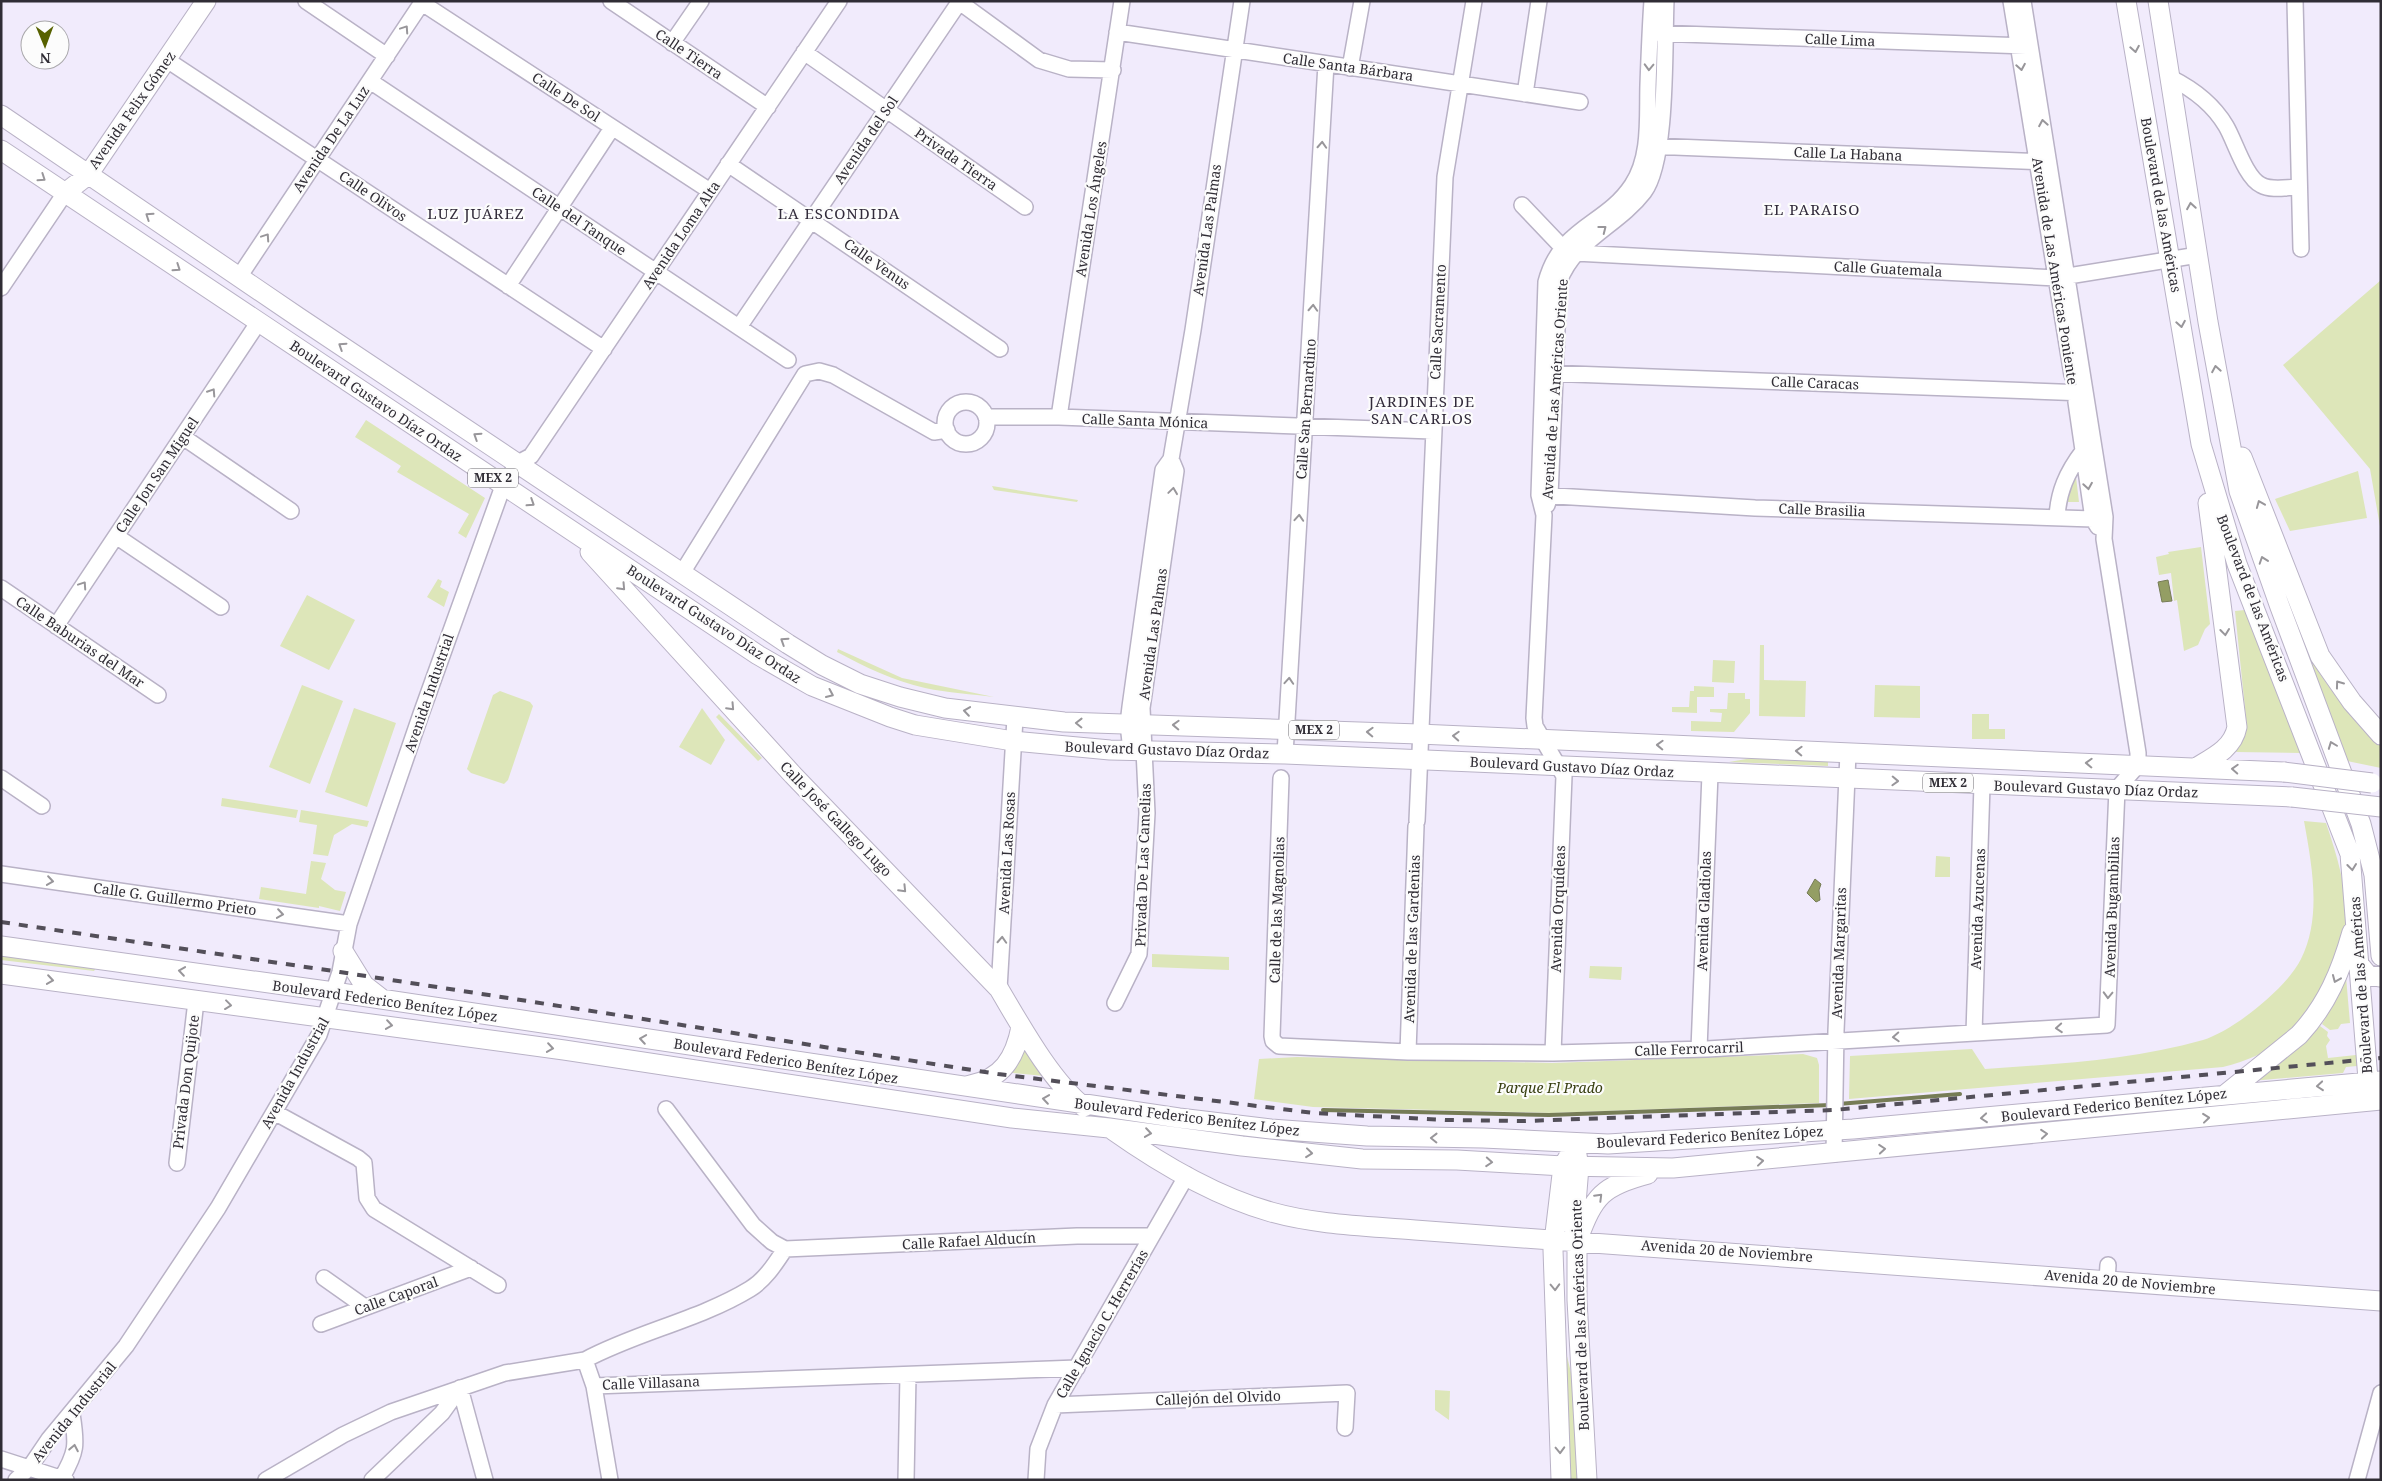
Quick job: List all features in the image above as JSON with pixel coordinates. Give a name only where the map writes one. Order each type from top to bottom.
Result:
[{"type":"main road","name":"Avenida Felix Gómez","points":[[65,193],[88,175],[206,1]]},
{"type":"main road","name":"Boulevard de las Américas","points":[[2126,1],[2201,444],[2234,556],[2347,845],[2351,863],[2358,963],[2375,1101]]},
{"type":"main road","name":"Boulevard de las Américas","points":[[2158,1],[2220,396],[2239,491],[2272,587],[2369,848],[2374,875],[2381,956]]},
{"type":"main road","points":[[2163,32],[2167,1]]},
{"type":"main road","name":"Boulevard Gustavo Díaz Ordaz","points":[[1,115],[239,277],[794,648],[822,665],[860,684],[900,697],[945,708],[1015,718],[1064,722],[1419,734],[2197,767],[2284,772],[2376,783]]},
{"type":"main road","name":"Boulevard Gustavo Díaz Ordaz","points":[[1,150],[758,655],[812,686],[848,702],[915,725],[1013,742],[1138,751],[1285,754],[1710,774],[2117,789],[2292,797],[2381,807]]},
{"type":"main road","points":[[2220,396],[2249,478],[2320,656],[2352,702],[2381,735]]},
{"type":"main road","points":[[2197,767],[2224,750],[2233,738],[2237,727],[2201,444]]},
{"type":"main road","name":"Calle José Gallego Lugo","points":[[565,526],[793,775],[999,989],[1021,1027],[1061,1082],[1080,1104],[1104,1123]]},
{"type":"main road","points":[[2222,605],[2231,597],[2249,591],[2292,584]]},
{"type":"main road","points":[[2226,1094],[2299,1035],[2325,1003],[2340,970],[2356,916]]},
{"type":"main road","name":"Boulevard Federico Benítez López","points":[[1,946],[334,992],[1080,1104],[1271,1129],[1367,1136],[1608,1144],[1834,1131],[2374,1081]]},
{"type":"main road","points":[[343,951],[364,985],[383,1000]]},
{"type":"main road","points":[[2358,963],[2368,975],[2381,977]]},
{"type":"main road","name":"Boulevard Federico Benítez López","points":[[1,974],[196,1001],[327,1016],[675,1066],[1012,1118],[1104,1123],[1242,1146],[1362,1159],[1572,1162],[1673,1168],[2375,1101]]},
{"type":"main road","points":[[961,1087],[990,1080],[998,1074],[1018,1042],[1021,1027]]},
{"type":"main road","name":"Avenida 20 de Noviembre","points":[[1104,1123],[1131,1143],[1222,1194],[1250,1206],[1302,1218],[1415,1230],[2108,1273],[2381,1301]]},
{"type":"main road","points":[[1556,1142],[1572,1162],[1608,1144]]},
{"type":"main road","name":"Boulevard de las Américas Oriente","points":[[1561,1480],[1554,1238],[1572,1162]]},
{"type":"main road","name":"Boulevard de las Américas Oriente","points":[[1572,1162],[1574,1228],[1578,1240],[1577,1300],[1587,1480]]},
{"type":"main road","points":[[1578,1240],[1590,1208],[1599,1196],[1625,1180],[1673,1168]]},
{"type":"street","points":[[306,1],[387,56]]},
{"type":"street","name":"Calle Tierra","points":[[611,1],[768,107]]},
{"type":"street","points":[[672,43],[701,1]]},
{"type":"street","name":"Avenida Loma Alta","points":[[518,463],[531,456],[839,1]]},
{"type":"street","name":"Avenida Los Ángeles","points":[[1059,417],[1122,1]]},
{"type":"street","name":"Avenida Las Palmas","points":[[1138,751],[1135,724],[1176,471],[1171,459],[1242,1]]},
{"type":"street","points":[[1350,68],[1362,1]]},
{"type":"street","name":"Calle Sacramento","points":[[1419,760],[1432,431],[1445,177],[1474,1]]},
{"type":"street","points":[[1525,94],[1539,1]]},
{"type":"street","name":"Avenida de Las Américas Oriente","points":[[1558,767],[1535,726],[1534,718],[1550,373],[1546,282],[1550,266],[1568,250],[1572,236],[1606,211],[1632,186],[1653,146],[1657,33],[1652,1]]},
{"type":"street","name":"Avenida de Las Américas Oriente","points":[[1657,33],[1666,1]]},
{"type":"street","name":"Avenida de Las Américas Poniente","points":[[2010,1],[2023,46],[2043,162],[2099,518]]},
{"type":"street","name":"Avenida de Las Américas Poniente","points":[[2023,1],[2023,46]]},
{"type":"street","points":[[2295,1],[2301,249]]},
{"type":"street","name":"Avenida De La Luz","points":[[239,277],[423,2]]},
{"type":"street","name":"Calle De Sol","points":[[423,2],[710,191]]},
{"type":"street","points":[[959,2],[1039,60],[1069,69],[1113,70]]},
{"type":"street","name":"Avenida del Sol","points":[[739,327],[959,2]]},
{"type":"street","name":"Calle Santa Bárbara","points":[[1117,32],[1580,102]]},
{"type":"street","name":"Calle Lima","points":[[1657,33],[2023,46]]},
{"type":"street","points":[[804,52],[886,110]]},
{"type":"street","name":"Calle Olivos","points":[[167,60],[604,349]]},
{"type":"street","name":"Calle San Bernardino","points":[[1285,754],[1326,64]]},
{"type":"street","points":[[2171,78],[2187,86],[2209,104],[2220,118],[2252,180],[2262,186],[2273,188],[2299,187]]},
{"type":"street","name":"Calle del Tanque","points":[[370,81],[788,360]]},
{"type":"street","name":"Privada Tierra","points":[[886,110],[1025,208]]},
{"type":"street","points":[[508,286],[612,128]]},
{"type":"street","name":"Calle La Habana","points":[[1653,146],[2043,162]]},
{"type":"street","name":"Calle Venus","points":[[728,164],[812,219],[1000,349]]},
{"type":"street","name":"Avenida Felix Gómez","points":[[1,288],[65,193]]},
{"type":"street","points":[[1522,205],[1568,250]]},
{"type":"street","name":"Calle Guatemala","points":[[1568,250],[2062,277],[2198,255]]},
{"type":"street","name":"Calle Jon San Miguel","points":[[56,626],[258,323]]},
{"type":"street","points":[[682,573],[805,374],[819,371],[833,374],[934,432],[946,430]]},
{"type":"street","name":"Calle Caracas","points":[[1550,373],[2080,393]]},
{"type":"street","name":"Avenida de Las Américas Poniente","points":[[2080,393],[2083,451],[2104,539],[2138,753],[2138,765]]},
{"type":"street","points":[[966,402],[978,406],[986,416],[987,423],[983,436],[972,443],[958,442],[946,430],[948,412],[959,403],[966,402]]},
{"type":"street","name":"Calle Santa Mónica","points":[[986,416],[1432,431]]},
{"type":"street","points":[[183,437],[290,511]]},
{"type":"street","points":[[2057,518],[2060,492],[2071,467],[2083,451]]},
{"type":"street","name":"Avenida Industrial","points":[[16,1480],[30,1467],[49,1439],[72,1414],[126,1346],[218,1208],[319,1036],[334,992],[350,924],[424,706],[503,486],[518,463]]},
{"type":"street","name":"Calle Brasilia","points":[[1545,496],[1755,508],[2099,518]]},
{"type":"street","points":[[116,536],[221,608]]},
{"type":"street","name":"Calle Baburias del Mar","points":[[1,588],[158,695]]},
{"type":"street","name":"Avenida Las Rosas","points":[[999,989],[1015,718]]},
{"type":"street","name":"Privada De Las Camelias","points":[[1115,1003],[1139,954],[1147,813],[1138,751]]},
{"type":"street","name":"Avenida Margaritas","points":[[1834,1154],[1836,1041],[1848,753]]},
{"type":"street","name":"Avenida de las Gardenias","points":[[1408,1052],[1419,760]]},
{"type":"street","points":[[2117,789],[2138,765]]},
{"type":"street","name":"Avenida Orquídeas","points":[[1553,1053],[1564,776],[1558,767]]},
{"type":"street","name":"Avenida Gladiolas","points":[[1699,1049],[1710,774]]},
{"type":"street","points":[[1,778],[42,806]]},
{"type":"street","name":"Calle de las Magnolias","points":[[1273,1041],[1280,778]]},
{"type":"street","name":"Avenida Azucenas","points":[[1974,1033],[1982,784]]},
{"type":"street","name":"Avenida Bugambilias","points":[[2107,1025],[2117,789]]},
{"type":"street","name":"Calle G. Guillermo Prieto","points":[[1,874],[350,924]]},
{"type":"street","name":"Privada Don Quijote","points":[[177,1163],[196,1001]]},
{"type":"street","name":"Calle Ferrocarril","points":[[1273,1041],[1283,1046],[1408,1052],[1553,1053],[1699,1049],[2107,1025]]},
{"type":"street","points":[[266,1480],[391,1412],[505,1373],[585,1360],[607,1348],[709,1308],[751,1289],[772,1269],[785,1250],[772,1242],[753,1225],[666,1109]]},
{"type":"street","points":[[274,1112],[364,1163],[367,1198],[374,1209],[498,1285]]},
{"type":"street","name":"Calle Ignacio C. Herrerías","points":[[1036,1480],[1038,1449],[1055,1405],[1187,1175]]},
{"type":"street","name":"Calle Rafael Alducín","points":[[785,1250],[1077,1236],[1152,1236]]},
{"type":"street","name":"Calle Caporal","points":[[321,1324],[471,1268]]},
{"type":"street","points":[[324,1278],[365,1307]]},
{"type":"street","name":"Calle Villasana","points":[[585,1360],[594,1386],[1077,1368]]},
{"type":"street","points":[[906,1480],[908,1375]]},
{"type":"street","points":[[594,1386],[610,1480]]},
{"type":"street","points":[[372,1480],[442,1414],[460,1388]]},
{"type":"street","points":[[460,1388],[485,1480]]},
{"type":"street","name":"Callejón del Olvido","points":[[1055,1405],[1347,1393],[1345,1428]]},
{"type":"street","points":[[2357,1480],[2381,1393]]},
{"type":"street","points":[[1,1458],[63,1479],[76,1443],[72,1414]]},
{"type":"green space","points":[[2381,280],[2381,532],[2370,469],[2283,365]]},
{"type":"green space","points":[[366,420],[485,498],[466,538],[458,533],[469,514],[397,472],[401,466],[355,437]]},
{"type":"green space","points":[[2075,469],[2079,502],[2062,502]]},
{"type":"green space","points":[[2358,471],[2367,518],[2290,531],[2275,499]]},
{"type":"green space","points":[[992,486],[1078,500],[1077,502],[994,490]]},
{"type":"green space","points":[[2201,547],[2210,624],[2205,629],[2198,645],[2184,651],[2177,600],[2174,601],[2171,573],[2159,575],[2156,557],[2169,554],[2168,552]]},
{"type":"green space","points":[[438,579],[442,581],[440,587],[449,592],[444,607],[427,597]]},
{"type":"green space","points":[[307,595],[355,620],[329,670],[280,646]]},
{"type":"green space","points":[[2245,610],[2301,753],[2236,752],[2247,728],[2235,611]]},
{"type":"green space","points":[[1760,645],[1764,645],[1764,680],[1806,681],[1805,717],[1759,716]]},
{"type":"green space","points":[[2301,645],[2347,710],[2381,744],[2381,768],[2347,761]]},
{"type":"green space","points":[[838,649],[902,678],[994,697],[942,691],[913,685],[869,668],[837,652]]},
{"type":"green space","points":[[1713,660],[1735,661],[1734,683],[1712,682]]},
{"type":"green space","points":[[302,685],[343,701],[310,784],[269,767]]},
{"type":"green space","points":[[1875,685],[1920,686],[1920,718],[1874,717]]},
{"type":"green space","points":[[1694,686],[1714,687],[1714,697],[1697,697],[1697,713],[1672,712],[1672,707],[1689,707],[1690,691],[1694,691]]},
{"type":"green space","points":[[500,691],[530,702],[533,706],[508,780],[504,784],[471,773],[467,769],[493,695]]},
{"type":"green space","points":[[1728,693],[1745,693],[1745,699],[1750,699],[1750,713],[1734,732],[1691,731],[1691,721],[1721,722],[1722,713],[1710,712],[1710,709],[1727,709]]},
{"type":"green space","points":[[354,708],[396,723],[367,807],[325,792]]},
{"type":"green space","points":[[702,708],[725,740],[711,765],[679,747]]},
{"type":"green space","points":[[719,714],[762,758],[758,761],[716,717]]},
{"type":"green space","points":[[1972,714],[1989,714],[1989,729],[2005,729],[2005,739],[1972,739]]},
{"type":"green space","points":[[1758,757],[1828,760],[1828,766],[1729,762]]},
{"type":"green space","points":[[222,798],[298,810],[296,818],[221,806]]},
{"type":"green space","points":[[301,810],[369,821],[367,827],[352,824],[334,835],[328,856],[313,854],[317,825],[299,822]]},
{"type":"green space","points":[[2304,821],[2326,823],[2343,883],[2347,920],[2346,934],[2337,964],[2312,1008],[2286,1038],[2270,1049],[2242,1062],[2223,1067],[1849,1099],[1850,1056],[1972,1049],[1985,1069],[2040,1065],[2122,1057],[2176,1047],[2203,1040],[2229,1028],[2258,1007],[2284,983],[2301,959],[2307,943],[2313,909],[2313,891]]},
{"type":"green space","points":[[1936,856],[1950,857],[1950,877],[1935,877]]},
{"type":"green space","points":[[311,861],[326,863],[321,879],[335,890],[346,892],[340,911],[319,906],[319,908],[259,899],[261,887],[306,894]]},
{"type":"green space","points":[[1,953],[96,968],[94,971],[1,960]]},
{"type":"green space","points":[[1152,954],[1229,957],[1229,970],[1152,967]]},
{"type":"green space","points":[[1590,966],[1622,967],[1621,980],[1589,978]]},
{"type":"green space","points":[[2346,977],[2350,1023],[2341,1024],[2338,1029],[2330,1030],[2322,1024],[2338,997]]},
{"type":"green space","points":[[2320,1026],[2328,1032],[2327,1036],[2330,1040],[2326,1046],[2328,1058],[2356,1055],[2357,1066],[2346,1067],[2343,1073],[2251,1081],[2299,1048]]},
{"type":"green space","points":[[1024,1044],[1044,1076],[1004,1072]]},
{"type":"green space","name":"Parque El Prado","points":[[1803,1054],[1817,1058],[1819,1065],[1819,1103],[1551,1113],[1313,1107],[1254,1099],[1259,1059],[1297,1057],[1552,1063]]},
{"type":"green space","points":[[1565,1348],[1574,1385],[1579,1480],[1571,1480]]},
{"type":"green space","points":[[1435,1390],[1450,1391],[1449,1420],[1435,1410]]},
{"type":"shaded area","points":[[2168,580],[2172,601],[2162,602],[2158,582]]},
{"type":"shaded area","points":[[1815,879],[1821,884],[1819,890],[1820,900],[1816,902],[1807,893]]},
{"type":"waterway","points":[[1838,1104],[1960,1094]]},
{"type":"waterway","points":[[1323,1110],[1549,1115],[1831,1105]]},
{"type":"railway","points":[[1,922],[340,972],[998,1074],[1314,1113],[1446,1120],[1525,1121],[1834,1110],[2381,1058]]},
{"type":"district","name":"EL PARAISO","points":[[1812,210]]},
{"type":"district","name":"LUZ JUÁREZ","points":[[476,214]]},
{"type":"district","name":"LA ESCONDIDA","points":[[839,214]]},
{"type":"district","name":"JARDINES DE SAN CARLOS","points":[[1422,410]]}]
